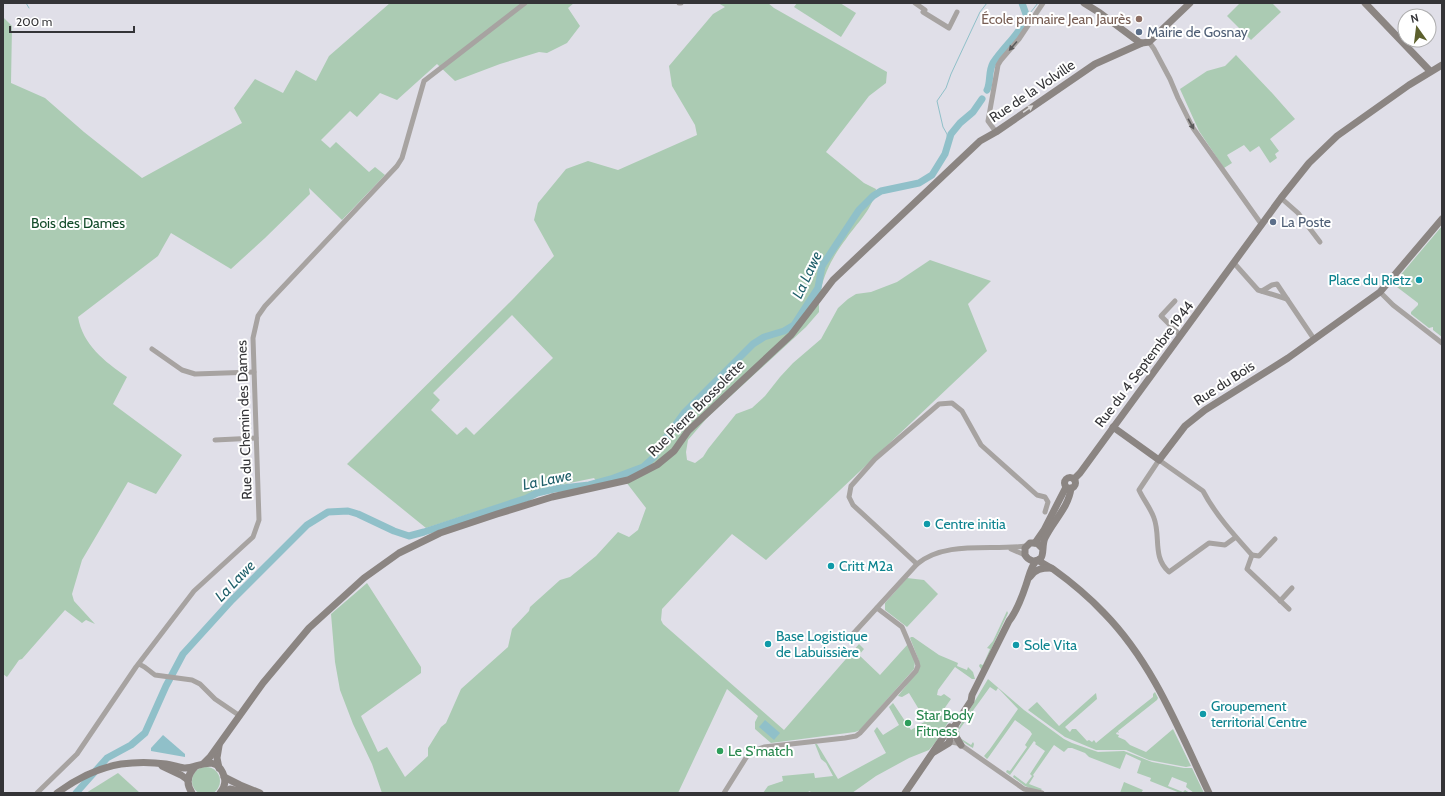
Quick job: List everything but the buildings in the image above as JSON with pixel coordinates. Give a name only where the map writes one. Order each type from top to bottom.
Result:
[{"type":"street","name":"Rue du Chemin des Dames","points":[[37,793],[77,754],[139,664],[194,591],[253,537],[259,520],[253,338],[258,316],[265,306],[384,182],[397,166],[402,158],[424,81],[525,3]]},
{"type":"street","points":[[915,3],[925,10],[923,12],[949,28],[957,12]]},
{"type":"street","points":[[996,132],[988,121],[998,65],[1019,39],[1043,3]]},
{"type":"street","points":[[1084,3],[1138,42],[1146,42],[1154,49],[1193,128],[1262,225]]},
{"type":"street","name":"Rue de la Volville","points":[[778,346],[791,335],[833,280],[980,141],[996,132],[1095,64],[1146,42],[1190,3]]},
{"type":"street","points":[[1365,3],[1430,71]]},
{"type":"street","name":"Rue du 4 Septembre 1944","points":[[1069,488],[1064,484],[1065,480],[1069,477],[1074,479],[1080,473],[1303,170],[1337,136],[1430,71],[1442,65]]},
{"type":"street","points":[[1281,198],[1298,213],[1320,242]]},
{"type":"street","points":[[1442,219],[1380,292],[1393,305],[1442,343]]},
{"type":"street","points":[[1234,263],[1258,290],[1287,299]]},
{"type":"street","points":[[1262,291],[1272,285],[1277,284],[1314,339]]},
{"type":"street","name":"Rue du Bois","points":[[1159,460],[1185,426],[1205,410],[1288,358],[1380,292]]},
{"type":"street","points":[[1175,301],[1161,316],[1181,336]]},
{"type":"street","name":"Rue Pierre Brossolette","points":[[204,763],[220,744],[263,683],[309,628],[364,578],[399,553],[440,533],[552,497],[628,480],[657,466],[674,451],[688,431],[778,346]]},
{"type":"street","points":[[152,349],[182,370],[194,374],[254,372]]},
{"type":"street","points":[[917,564],[853,505],[849,496],[851,486],[875,459],[939,404],[952,403],[962,411],[981,445],[1037,495],[1045,497],[1048,502],[1045,512]]},
{"type":"street","points":[[1113,427],[1203,490],[1207,498],[1236,537],[1252,555],[1259,556],[1276,539]]},
{"type":"street","points":[[215,440],[256,438]]},
{"type":"street","points":[[1159,460],[1139,490],[1154,518],[1160,560],[1164,567],[1169,572],[1209,543],[1225,544],[1236,537]]},
{"type":"street","points":[[1035,543],[1069,488]]},
{"type":"street","points":[[1026,586],[1032,567],[1042,551],[1045,539],[1070,495],[1069,488]]},
{"type":"street","points":[[852,636],[917,564],[931,555],[944,551],[1008,548],[1026,546],[1030,543],[1035,543],[1039,544],[1052,568]]},
{"type":"street","points":[[1009,621],[1028,570],[1025,550],[1026,546]]},
{"type":"street","points":[[1008,548],[1031,561],[1037,561],[1052,568],[1086,596],[1114,624],[1148,669],[1161,692],[1209,793]]},
{"type":"street","points":[[1252,555],[1247,569],[1288,609]]},
{"type":"street","points":[[905,793],[934,752],[946,741],[971,701],[1033,572],[1040,569],[1052,568]]},
{"type":"street","points":[[1280,601],[1292,588]]},
{"type":"street","points":[[724,793],[748,755],[755,750],[764,747],[856,736],[916,671],[918,666],[917,662],[904,630],[877,608]]},
{"type":"street","points":[[139,664],[146,667],[155,675],[192,680],[200,684],[215,699],[240,716]]},
{"type":"street","points":[[946,741],[968,699],[972,697]]},
{"type":"street","points":[[955,725],[955,735],[961,744],[1024,789],[1042,793]]},
{"type":"street","points":[[946,741],[961,744]]},
{"type":"street","points":[[220,744],[217,758],[219,768],[224,777],[224,786],[220,793]]},
{"type":"street","points":[[57,793],[90,773],[121,764],[166,764],[184,768],[195,767],[204,763],[211,763],[219,768]]},
{"type":"street","points":[[161,764],[181,775],[189,788]]},
{"type":"street","points":[[189,788],[190,773],[195,767]]},
{"type":"street","points":[[224,777],[240,786],[260,793]]},
{"type":"street","points":[[220,793],[230,789],[250,793]]},
{"type":"green space","name":"Bois des Dames","points":[[390,3],[574,3],[568,8],[580,26],[567,43],[547,53],[539,52],[500,64],[455,81],[437,64],[397,100],[380,93],[357,117],[350,111],[321,140],[330,148],[336,142],[369,172],[375,167],[385,175],[342,220],[309,188],[310,194],[231,269],[171,233],[158,256],[78,317],[85,336],[96,352],[110,365],[127,377],[113,404],[182,455],[156,494],[128,482],[82,560],[72,594],[74,601],[95,624],[86,620],[82,623],[65,610],[22,659],[19,660],[7,677],[3,674],[3,17],[12,26],[11,83],[45,98],[84,132],[142,178],[242,123],[234,108],[255,79],[283,93],[296,70],[316,81],[329,56]]},
{"type":"green space","points":[[718,3],[768,3],[774,8],[887,72],[886,83],[869,96],[826,152],[864,183],[876,189],[872,203],[864,216],[850,233],[831,262],[821,289],[829,290],[819,303],[819,312],[806,327],[707,418],[688,440],[686,452],[687,460],[695,463],[703,457],[736,414],[752,408],[765,396],[793,363],[821,339],[838,308],[848,299],[856,294],[871,292],[897,282],[930,260],[991,281],[968,304],[987,351],[766,560],[732,534],[662,609],[661,620],[663,624],[784,730],[859,644],[864,649],[859,655],[880,675],[908,644],[915,662],[914,669],[860,730],[855,732],[771,743],[755,729],[755,722],[758,716],[727,689],[678,793],[382,793],[372,764],[353,724],[340,690],[335,662],[331,614],[367,583],[421,667],[421,673],[361,716],[378,752],[387,747],[405,777],[428,756],[428,748],[441,727],[446,723],[461,689],[508,647],[512,629],[529,611],[530,607],[560,580],[570,577],[596,556],[618,532],[629,537],[638,530],[646,508],[626,482],[600,486],[594,478],[555,486],[426,528],[347,464],[514,298],[554,256],[534,220],[538,203],[566,169],[588,161],[618,170],[697,135],[695,125],[672,86],[669,66],[713,14],[725,7]],"holes":[[[512,315],[553,358],[474,435],[466,427],[457,435],[431,410],[440,400],[433,393]]]},
{"type":"green space","points":[[797,3],[840,3],[856,13],[841,37],[794,7]]},
{"type":"green space","points":[[1240,3],[1272,3],[1281,12],[1251,40],[1227,16]]},
{"type":"green space","points":[[1236,55],[1295,119],[1270,139],[1279,151],[1275,154],[1277,158],[1270,163],[1259,146],[1250,152],[1244,145],[1227,155],[1232,163],[1224,168],[1199,131],[1180,89],[1207,71],[1225,66]]},
{"type":"green space","name":"Place du Rietz","points":[[1442,226],[1442,337],[1433,330],[1433,327],[1429,328],[1411,314],[1418,303],[1393,284]]},
{"type":"green space","points":[[907,578],[924,580],[938,594],[907,627],[885,610],[885,603]]},
{"type":"green space","points":[[1007,611],[1008,613],[982,669],[981,669],[979,666],[980,664],[983,665],[990,649],[987,648],[993,641]]},
{"type":"green space","points":[[911,637],[939,655],[958,663],[957,666],[967,670],[968,667],[973,672],[975,679],[972,679],[955,667],[938,690],[937,695],[941,696],[944,694],[951,699],[944,709],[952,716],[929,750],[909,758],[876,776],[852,793],[811,793],[810,791],[806,793],[763,793],[768,786],[783,781],[782,776],[814,773],[815,778],[833,776],[826,763],[821,759],[815,744],[817,744],[838,779],[886,753],[874,731],[877,727],[883,735],[899,725],[889,707],[893,703],[911,730],[926,721],[909,693],[902,697],[898,696],[919,669],[919,661],[910,638]]},
{"type":"green space","points":[[988,679],[1024,710],[1064,739],[1098,752],[1124,751],[1152,762],[1192,768],[1204,793],[1194,793],[1186,787],[1187,783],[1172,777],[1168,786],[1183,792],[1185,790],[1190,793],[1180,793],[1150,781],[1151,778],[1137,773],[1141,761],[1126,754],[1120,769],[1089,757],[1085,753],[1072,748],[1068,748],[1064,752],[1054,745],[1033,775],[1034,776],[1029,784],[1042,789],[1039,792],[1025,786],[1013,777],[1014,775],[1026,784],[1032,776],[1030,774],[1045,751],[1035,744],[1036,743],[1034,741],[1010,775],[1006,772],[1007,770],[1010,771],[1027,747],[1025,745],[1032,734],[1015,720],[988,758],[987,759],[984,756],[1018,709],[998,688],[996,691],[990,687],[959,730],[960,737],[958,729]]},
{"type":"green space","points":[[1155,692],[1158,698],[1157,700],[1116,734],[1130,745],[1146,752],[1173,729],[1191,766],[1186,767],[1149,760],[1126,750],[1096,750],[1065,737],[1028,710],[1037,702],[1059,726],[1096,693],[1097,699],[1065,727],[1070,732],[1072,729],[1076,729],[1087,741],[1089,740],[1092,742],[1094,740],[1096,743],[1153,697]]},
{"type":"green space","points":[[961,739],[971,745],[973,742],[973,748],[965,743]]},
{"type":"green space","points":[[206,767],[216,771],[220,781],[216,791],[206,795],[196,791],[192,781],[196,771]]},
{"type":"green space","points":[[118,773],[140,793],[86,793]]},
{"type":"green space","points":[[1124,782],[1143,790],[1141,793],[1120,793]]},
{"type":"water","points":[[765,720],[780,733],[774,740],[759,727]]},
{"type":"water","points":[[163,735],[185,754],[185,757],[151,751],[151,748]]},
{"type":"waterway","points":[[26,3],[29,8]]},
{"type":"waterway","points":[[948,143],[947,134],[943,127],[937,101],[946,88],[980,12],[987,3]]},
{"type":"waterway","name":"La Lawe","points":[[987,90],[993,63],[1016,35],[1027,17],[1022,3]]},
{"type":"waterway","points":[[1027,17],[1038,3]]},
{"type":"waterway","name":"La Lawe","points":[[76,793],[107,758],[131,745],[145,733],[166,686],[183,654],[232,600],[307,525],[328,512],[348,511],[409,536],[527,498],[537,493],[554,489],[589,485],[611,479],[643,467],[654,457],[684,413],[753,344],[764,337],[784,331],[794,325],[818,288],[822,266],[859,210],[873,196],[881,191],[919,183],[932,175],[945,154],[951,134],[960,123],[973,112],[982,99]]},
{"type":"place","name":"École primaire Jean Jaurès","points":[[1139,19]]},
{"type":"place","name":"Mairie de Gosnay","points":[[1139,32]]},
{"type":"place","name":"La Poste","points":[[1273,222]]},
{"type":"place","name":"Place du Rietz","points":[[1419,280]]},
{"type":"place","name":"Centre initia","points":[[927,524]]},
{"type":"place","name":"Critt M2a","points":[[831,566]]},
{"type":"place","name":"Base Logistique de Labuissière","points":[[768,644]]},
{"type":"place","name":"Sole Vita","points":[[1016,645]]},
{"type":"place","name":"Groupement territorial Centre","points":[[1203,714]]},
{"type":"place","name":"Star Body Fitness","points":[[908,723]]},
{"type":"place","name":"Le S'match","points":[[720,751]]}]
